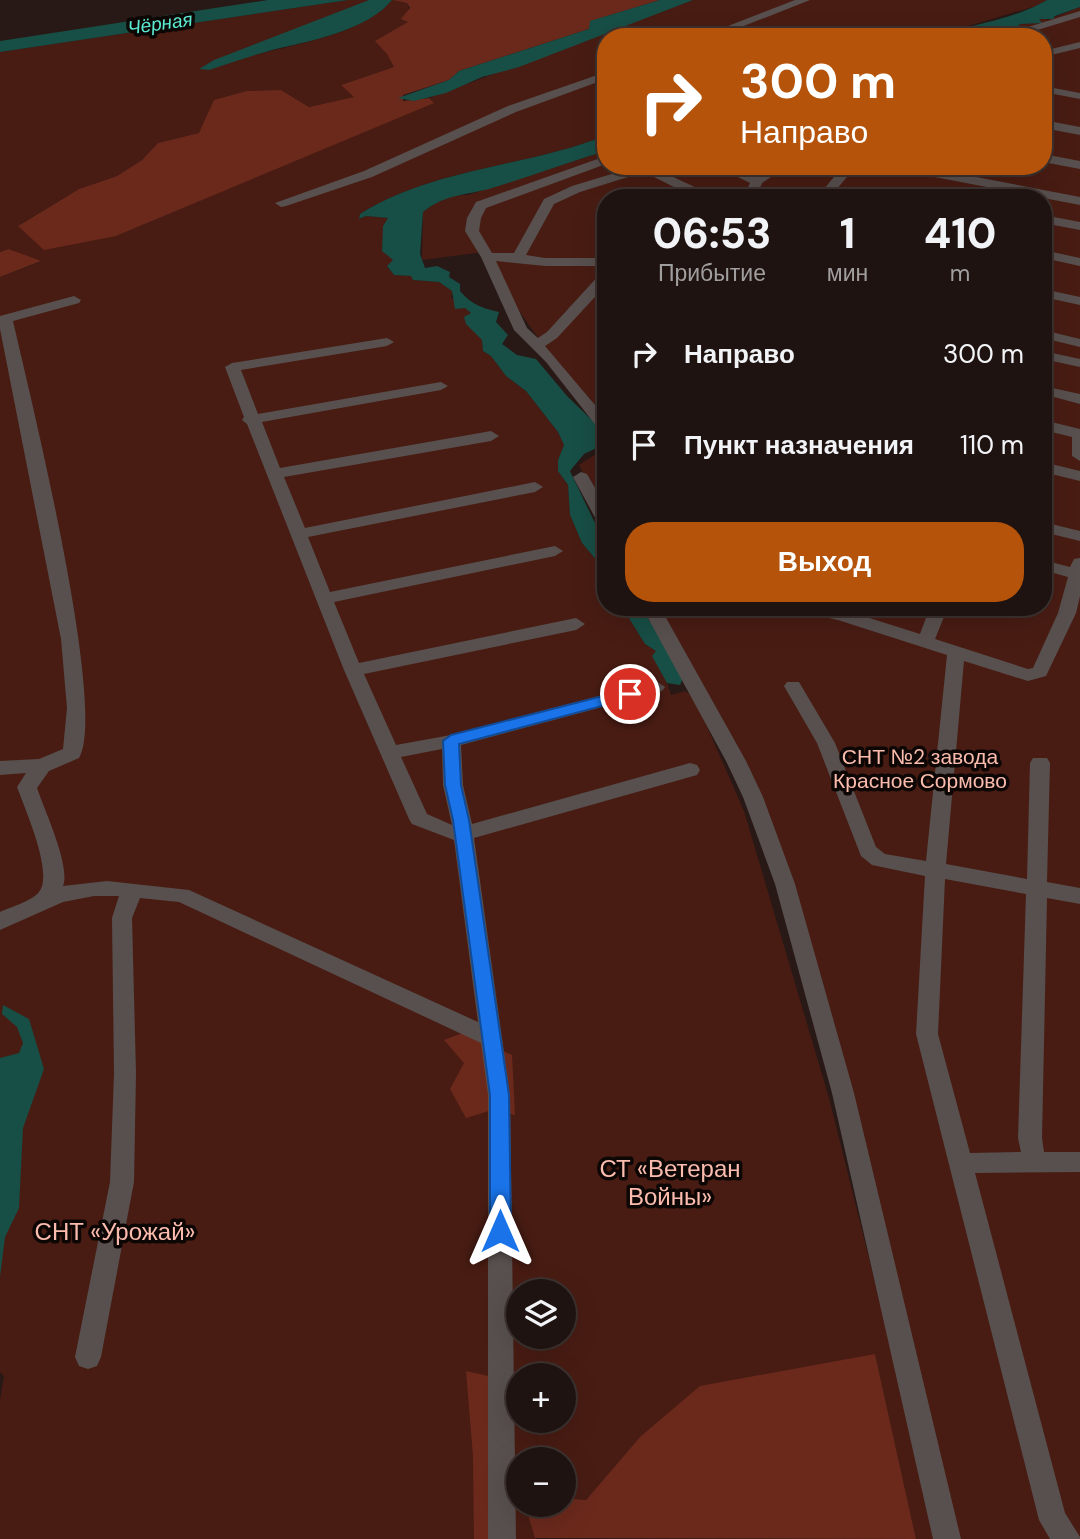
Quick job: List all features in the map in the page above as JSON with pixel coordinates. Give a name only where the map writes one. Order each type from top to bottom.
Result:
[{"type":"street","points":[[729,28],[805,0]]},
{"type":"street","points":[[1032,28],[1080,14]]},
{"type":"street","points":[[1052,52],[1080,45]]},
{"type":"street","points":[[281,203],[368,174],[512,109],[597,78]]},
{"type":"street","points":[[1052,91],[1080,96]]},
{"type":"street","points":[[1052,126],[1080,131]]},
{"type":"street","points":[[1052,160],[1080,165]]},
{"type":"street","points":[[597,163],[481,205],[474,218],[472,231],[488,257],[521,330],[538,344],[597,418]]},
{"type":"street","points":[[518,258],[549,202],[561,194],[620,175]]},
{"type":"street","points":[[663,175],[689,189]]},
{"type":"street","points":[[743,175],[757,181]]},
{"type":"street","points":[[754,189],[757,181],[767,175]]},
{"type":"street","points":[[831,189],[842,175]]},
{"type":"street","points":[[945,175],[1018,189]]},
{"type":"street","points":[[1052,196],[1080,201]]},
{"type":"street","points":[[1052,221],[1080,226]]},
{"type":"street","points":[[1052,256],[1080,262]]},
{"type":"street","points":[[488,257],[545,262],[597,262]]},
{"type":"street","points":[[538,344],[552,335],[597,285]]},
{"type":"street","points":[[1052,295],[1080,301]]},
{"type":"street","points":[[0,768],[6,770],[42,766],[72,752],[76,732],[69,636],[43,496],[2,319],[74,300]]},
{"type":"street","points":[[1052,336],[1080,342]]},
{"type":"street","points":[[387,342],[232,367],[250,420],[326,598],[353,670],[419,819],[448,832],[462,834],[690,770]]},
{"type":"street","points":[[1052,357],[1080,363]]},
{"type":"street","points":[[250,420],[441,386]]},
{"type":"street","points":[[1052,392],[1080,399]]},
{"type":"street","points":[[1052,427],[1080,435],[1080,456]]},
{"type":"street","points":[[273,474],[491,436]]},
{"type":"street","points":[[1052,469],[1080,476]]},
{"type":"street","points":[[581,477],[597,506]]},
{"type":"street","points":[[299,534],[535,487]]},
{"type":"street","points":[[1052,529],[1080,536]]},
{"type":"street","points":[[326,598],[555,551]]},
{"type":"street","points":[[844,616],[1028,675],[1040,672],[1067,613],[1079,568],[1052,566]]},
{"type":"street","points":[[656,616],[736,761],[753,797],[785,884],[842,1093],[947,1539]]},
{"type":"street","points":[[925,643],[936,616]]},
{"type":"street","points":[[353,670],[576,624]]},
{"type":"street","points":[[956,653],[935,870],[927,1034],[1053,1520],[1067,1539]]},
{"type":"street","points":[[793,686],[826,743],[868,851],[879,860],[1080,896]]},
{"type":"street","points":[[391,753],[451,741],[656,687]]},
{"type":"street","points":[[451,741],[453,785],[499,1095],[502,1539]]},
{"type":"street","points":[[1034,1162],[1031,1138],[1040,764]]},
{"type":"street","points":[[42,766],[27,787],[50,855],[55,882],[46,899]]},
{"type":"street","points":[[0,922],[46,899],[83,889],[182,895],[492,1038]]},
{"type":"street","points":[[88,1357],[122,1182],[125,1073],[122,918],[132,890]]},
{"type":"street","points":[[961,1163],[1080,1161]]},
{"type":"green space","points":[[348,0],[369,0],[284,34],[255,55],[309,42],[347,29],[379,12],[392,0],[407,3],[407,23],[387,54],[394,67],[341,85],[355,97],[309,107],[281,90],[247,91],[199,133],[158,143],[142,160],[117,176],[79,189],[19,225],[116,236],[433,102],[429,98],[597,36],[597,139],[418,187],[360,214],[360,219],[366,216],[388,218],[394,260],[387,267],[394,275],[439,282],[453,291],[451,297],[472,313],[472,328],[482,340],[483,351],[491,356],[506,376],[526,391],[558,432],[564,445],[558,460],[558,471],[568,485],[570,515],[582,543],[597,561],[597,616],[628,616],[645,644],[656,651],[671,695],[685,691],[694,697],[744,811],[829,1098],[939,1539],[916,1539],[875,1354],[640,1437],[586,1500],[576,1499],[576,1447],[506,1447],[506,1517],[529,1517],[536,1539],[0,1539],[0,1400],[4,1376],[0,1372],[0,277],[40,262],[10,249],[0,252],[0,52]]},
{"type":"green space","points":[[693,0],[1047,0],[1036,6],[959,28],[618,28]]},
{"type":"green space","name":"СНТ №2 завода Красное Сормово","points":[[1080,7],[1080,1539],[954,1539],[764,809],[659,616],[1052,616],[1052,189],[597,189],[597,411],[525,319],[484,252],[422,260],[423,212],[449,197],[468,195],[597,154],[597,175],[1052,175],[1052,28],[1017,28],[1020,24],[1043,18],[1048,20]]},
{"type":"green space","points":[[597,453],[597,500],[579,465]]},
{"type":"shaded area","points":[[392,0],[660,0],[591,21],[589,29],[459,71],[449,80],[403,95],[403,101],[429,98],[434,103],[116,236],[44,250],[18,226],[79,189],[117,176],[142,160],[158,143],[199,133],[214,100],[247,91],[281,90],[309,107],[354,97],[341,85],[394,67],[375,41],[408,22],[401,19],[410,8],[407,3]]},
{"type":"shaded area","points":[[9,249],[41,261],[0,277],[0,252]]},
{"type":"shaded area","points":[[463,1033],[512,1055],[515,1115],[492,1110],[466,1118],[450,1089],[464,1063],[444,1040]]},
{"type":"shaded area","points":[[875,1354],[916,1539],[535,1538],[529,1517],[576,1517],[576,1499],[586,1500],[640,1437],[700,1386]]},
{"type":"shaded area","points":[[466,1371],[488,1376],[492,1539],[474,1539],[473,1456]]},
{"type":"water","name":"Чёрная","points":[[268,0],[348,0],[0,52],[0,41]]},
{"type":"water","points":[[369,0],[392,0],[368,20],[353,27],[209,70],[199,69],[214,60]]},
{"type":"water","points":[[660,0],[693,0],[620,28],[597,28],[597,37],[519,67],[482,77],[446,93],[414,101],[398,98],[449,80],[459,71],[589,29],[590,21]]},
{"type":"water","points":[[1047,0],[1080,0],[1080,7],[1053,19],[1039,19],[1042,23],[1020,24],[1017,28],[961,28],[1002,18]]},
{"type":"water","points":[[597,139],[597,154],[492,188],[448,198],[423,212],[420,254],[425,268],[437,266],[450,272],[449,277],[460,284],[460,291],[469,300],[499,312],[496,322],[508,335],[502,344],[517,355],[536,359],[597,427],[597,448],[584,454],[570,471],[597,527],[597,561],[582,543],[570,515],[568,485],[558,471],[558,460],[564,445],[558,432],[526,391],[506,376],[491,356],[483,351],[482,340],[466,324],[464,317],[471,313],[465,308],[455,309],[452,291],[439,282],[394,275],[387,266],[393,260],[382,251],[383,226],[388,218],[366,216],[359,219],[360,214],[418,187]]},
{"type":"water","points":[[628,616],[646,616],[685,673],[680,685],[667,683],[652,656],[656,651],[645,644]]},
{"type":"water","points":[[3,1005],[29,1019],[44,1069],[23,1128],[19,1208],[5,1237],[0,1277],[0,1058],[19,1053],[23,1043],[17,1027],[2,1014]]},
{"type":"route","points":[[500,1231],[499,1095],[461,820],[453,785],[451,741],[630,694]]},
{"type":"park label","name":"СТ «Ветеран Войны»","points":[[670,1183]]},
{"type":"park label","name":"СНТ «Урожай»","points":[[115,1232]]}]
